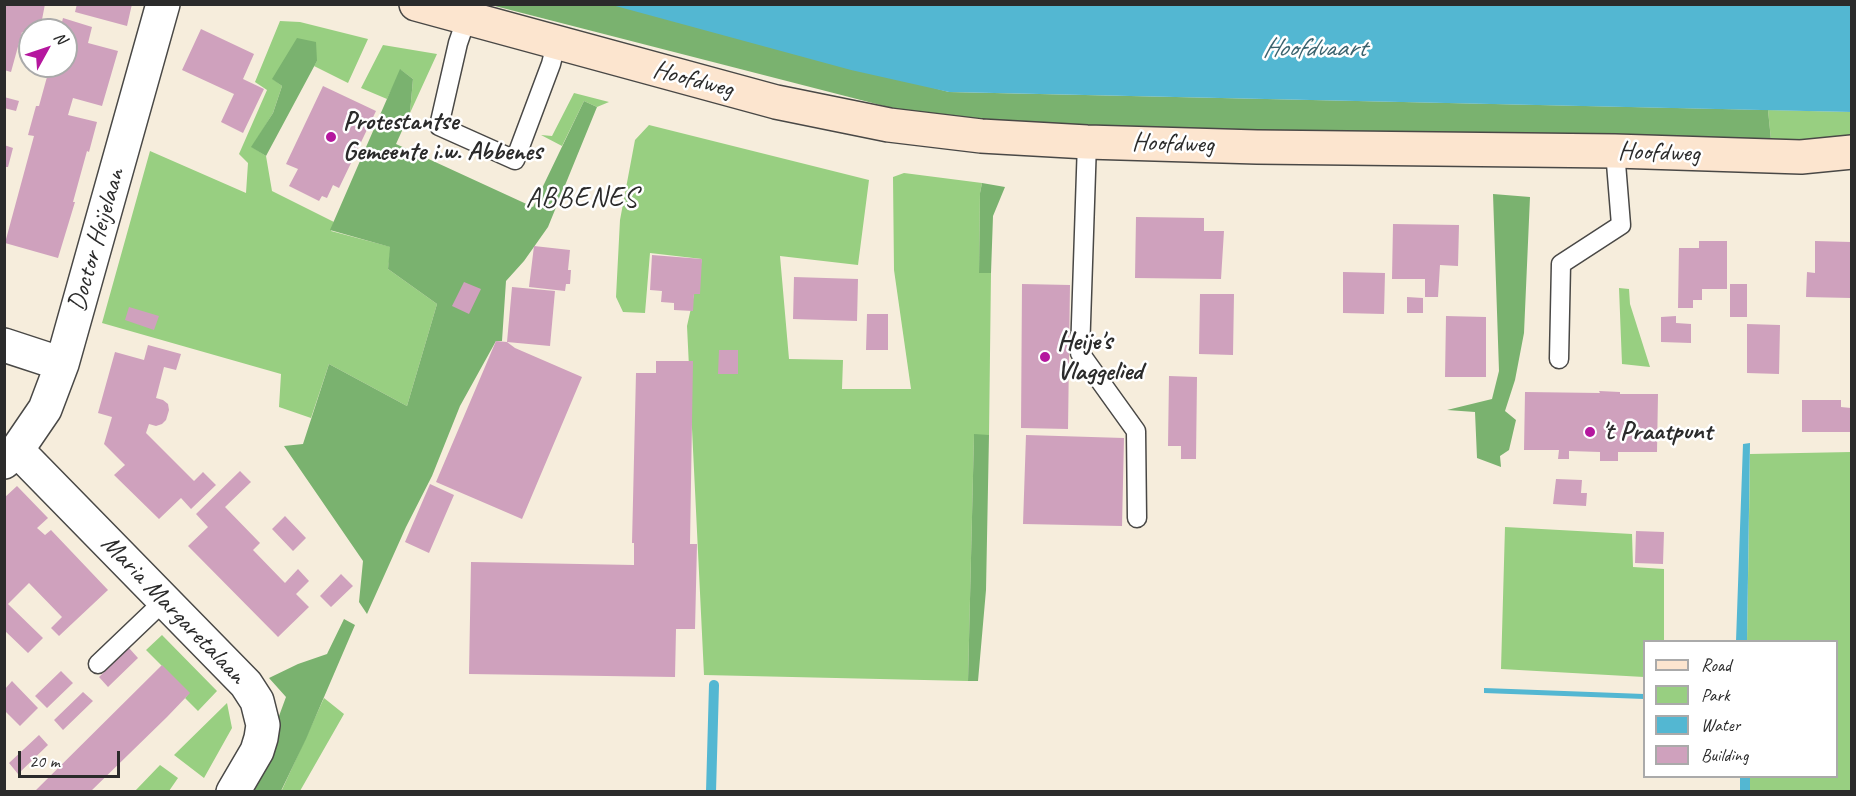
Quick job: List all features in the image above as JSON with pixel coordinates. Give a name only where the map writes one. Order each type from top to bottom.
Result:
[{"type":"main road","name":"Hoofdweg","points":[[416,4],[466,20],[776,102],[889,125],[981,136],[1257,147],[1615,151],[1801,157],[1851,152]]},
{"type":"main road","name":"Hoofdweg","points":[[1801,157],[1851,173]]},
{"type":"street","name":"Doctor Heijelaan","points":[[11,456],[45,409],[62,364],[163,4]]},
{"type":"street","points":[[4,345],[62,364]]},
{"type":"street","name":"Maria Margaretalaan","points":[[11,456],[164,601],[246,684],[257,701],[263,725],[257,751],[233,792]]},
{"type":"lane","points":[[466,20],[458,43],[439,126],[515,160],[551,64],[556,44]]},
{"type":"lane","points":[[1087,142],[1080,353],[1136,431],[1137,518]]},
{"type":"lane","points":[[1559,359],[1561,264],[1621,225],[1615,151]]},
{"type":"lane","points":[[98,664],[164,601]]},
{"type":"green space","points":[[491,5],[623,5],[949,92],[1768,110],[1771,140],[962,126]]},
{"type":"green space","points":[[280,21],[300,22],[368,39],[348,83],[314,66],[317,61],[273,79],[282,86],[273,113],[252,147],[266,156],[272,191],[334,222],[331,231],[391,247],[388,269],[437,304],[407,406],[329,364],[311,418],[279,407],[281,374],[102,323],[150,151],[246,193],[248,163],[239,154],[267,90],[255,82]]},
{"type":"green space","points":[[297,38],[316,42],[317,61],[266,156],[251,147],[273,113],[282,86],[272,79]]},
{"type":"green space","points":[[383,45],[437,54],[410,113],[413,79],[401,70],[387,99],[361,88]]},
{"type":"green space","points":[[400,69],[413,79],[410,113],[396,144],[533,207],[584,101],[597,107],[548,227],[524,261],[506,281],[502,341],[496,341],[460,406],[432,476],[367,614],[359,602],[363,561],[284,446],[303,444],[329,364],[407,406],[437,304],[388,269],[390,247],[330,230]]},
{"type":"green space","points":[[574,93],[609,102],[597,107],[584,101],[562,146],[541,135],[552,136]]},
{"type":"green space","points":[[1768,110],[1851,112],[1851,141],[1771,140]]},
{"type":"green space","points":[[649,125],[869,180],[858,265],[780,256],[789,359],[843,360],[842,389],[911,389],[894,270],[893,177],[904,173],[982,183],[979,272],[991,273],[989,435],[974,435],[968,681],[704,675],[687,326],[702,259],[650,253],[645,313],[623,312],[616,297],[620,220],[635,140]]},
{"type":"green space","points":[[982,183],[1005,187],[993,216],[991,273],[979,273]]},
{"type":"green space","points":[[1493,194],[1530,197],[1524,333],[1515,380],[1505,411],[1516,420],[1509,450],[1500,456],[1501,467],[1477,458],[1475,412],[1447,410],[1492,399],[1499,371]]},
{"type":"green space","points":[[1619,288],[1629,289],[1630,304],[1650,367],[1622,364]]},
{"type":"green space","points":[[974,434],[989,435],[986,590],[978,681],[968,681]]},
{"type":"green space","points":[[1851,452],[1851,791],[1748,791],[1748,778],[1838,778],[1838,640],[1747,640],[1750,454]]},
{"type":"green space","points":[[1505,527],[1632,534],[1633,567],[1664,569],[1664,640],[1643,640],[1643,677],[1501,669]]},
{"type":"green space","points":[[344,619],[355,625],[281,791],[251,792],[286,697],[269,678],[298,664],[327,654]]},
{"type":"green space","points":[[162,635],[217,691],[198,711],[185,698],[189,693],[146,650]]},
{"type":"green space","points":[[324,698],[344,714],[300,791],[281,792]]},
{"type":"green space","points":[[227,703],[232,728],[204,778],[174,755]]},
{"type":"green space","points":[[160,765],[178,778],[169,791],[135,791]]},
{"type":"water","name":"Hoofdvaart","points":[[612,5],[1851,5],[1851,112],[949,92],[851,70]]},
{"type":"water","points":[[1750,443],[1747,640],[1736,640],[1743,444]]},
{"type":"water","points":[[1484,688],[1643,694],[1643,699],[1484,693]]},
{"type":"building","points":[[5,4],[45,4],[42,18],[18,18],[18,47],[11,72],[4,70]]},
{"type":"building","points":[[77,4],[132,4],[127,26],[75,12]]},
{"type":"building","points":[[78,23],[92,27],[88,43],[118,51],[102,106],[73,98],[68,115],[97,122],[58,258],[5,243],[34,136],[28,135],[36,106],[39,106],[47,78],[78,78]]},
{"type":"building","points":[[201,29],[254,54],[243,79],[264,89],[243,133],[221,122],[234,94],[182,70]]},
{"type":"building","name":"Protestantse Gemeente i.w. Abbenes","points":[[323,86],[376,111],[339,188],[333,185],[327,198],[322,196],[319,201],[289,186],[298,169],[286,164]]},
{"type":"building","points":[[4,97],[19,101],[16,111],[4,108]]},
{"type":"building","points":[[4,145],[13,148],[8,167],[4,167]]},
{"type":"building","points":[[1136,217],[1204,218],[1204,231],[1224,231],[1221,279],[1135,278]]},
{"type":"building","points":[[1393,224],[1459,225],[1458,266],[1440,265],[1438,297],[1425,297],[1425,279],[1392,279]]},
{"type":"building","points":[[1699,241],[1727,241],[1727,289],[1702,289],[1702,300],[1693,300],[1693,308],[1678,308],[1679,248],[1699,248]]},
{"type":"building","points":[[1815,241],[1851,242],[1851,298],[1806,297],[1807,272],[1815,273]]},
{"type":"building","points":[[534,246],[570,250],[568,270],[571,270],[570,284],[566,284],[565,291],[529,287]]},
{"type":"building","points":[[652,255],[702,259],[700,294],[694,294],[693,311],[674,310],[674,303],[661,302],[662,291],[650,290]]},
{"type":"building","points":[[1343,272],[1385,273],[1384,314],[1343,313]]},
{"type":"building","points":[[794,277],[858,279],[857,321],[793,319]]},
{"type":"building","points":[[464,282],[481,289],[469,314],[452,306]]},
{"type":"building","name":"Heije's Vlaggelied","points":[[1022,284],[1070,285],[1068,429],[1021,428]]},
{"type":"building","points":[[1730,284],[1747,284],[1747,317],[1730,317]]},
{"type":"building","points":[[512,287],[555,291],[550,346],[507,342]]},
{"type":"building","points":[[1200,294],[1234,294],[1233,355],[1199,354]]},
{"type":"building","points":[[1407,297],[1423,298],[1423,313],[1407,313]]},
{"type":"building","points":[[129,307],[159,316],[154,330],[125,320]]},
{"type":"building","points":[[867,314],[888,314],[888,350],[866,350]]},
{"type":"building","points":[[1446,316],[1486,317],[1486,377],[1445,377]]},
{"type":"building","points":[[1676,316],[1676,323],[1691,324],[1691,343],[1661,342],[1661,317]]},
{"type":"building","points":[[1747,324],[1780,325],[1779,374],[1747,373]]},
{"type":"building","points":[[496,341],[507,342],[515,348],[582,377],[522,519],[436,482]]},
{"type":"building","points":[[148,345],[181,354],[176,370],[164,367],[156,398],[168,404],[166,420],[156,426],[149,424],[146,433],[194,481],[203,472],[216,485],[191,509],[181,498],[159,519],[114,475],[125,465],[104,444],[112,417],[98,413],[115,352],[144,360]]},
{"type":"building","points":[[719,350],[738,350],[738,374],[718,374]]},
{"type":"building","points":[[656,361],[693,361],[690,544],[697,544],[695,629],[676,629],[675,677],[469,674],[471,562],[634,565],[634,543],[632,543],[636,373],[656,373]]},
{"type":"building","points":[[1169,376],[1197,377],[1196,459],[1181,459],[1181,446],[1168,446]]},
{"type":"building","points":[[1599,391],[1620,392],[1620,394],[1658,394],[1657,452],[1618,452],[1618,461],[1600,461],[1600,452],[1569,451],[1569,459],[1558,459],[1559,450],[1524,450],[1525,392],[1600,393]]},
{"type":"building","points":[[1802,400],[1841,400],[1841,407],[1851,408],[1851,432],[1802,432]]},
{"type":"building","points":[[1026,435],[1124,438],[1122,526],[1023,524]]},
{"type":"building","points":[[240,471],[251,482],[225,507],[260,543],[253,550],[285,583],[298,569],[309,581],[296,594],[309,607],[278,637],[188,546],[208,527],[196,514]]},
{"type":"building","points":[[1556,479],[1582,480],[1581,493],[1587,493],[1586,506],[1553,504]]},
{"type":"building","points":[[430,484],[454,495],[429,553],[405,542]]},
{"type":"building","points":[[17,486],[48,518],[37,528],[45,535],[51,530],[108,590],[59,636],[51,628],[62,617],[29,583],[8,604],[43,638],[28,653],[4,630],[4,498]]},
{"type":"building","points":[[285,516],[306,538],[293,551],[272,529]]},
{"type":"building","points":[[1636,531],[1664,532],[1663,564],[1635,563]]},
{"type":"building","points":[[341,574],[353,586],[331,607],[320,596]]},
{"type":"building","points":[[129,648],[138,658],[108,687],[99,677]]},
{"type":"building","points":[[162,665],[190,693],[167,717],[90,792],[34,792]]},
{"type":"building","points":[[61,671],[73,683],[47,708],[35,696]]},
{"type":"building","points":[[12,681],[38,708],[20,726],[5,711],[5,689]]},
{"type":"building","points":[[83,692],[93,701],[63,730],[54,720]]},
{"type":"building","points":[[39,735],[48,745],[18,774],[9,763]]},
{"type":"waterway","points":[[711,792],[714,685]]},
{"type":"waterway","points":[[1745,778],[1745,792]]},
{"type":"place","name":"Protestantse Gemeente i.w. Abbenes","points":[[331,137]]},
{"type":"place","name":"Heije's Vlaggelied","points":[[1045,357]]},
{"type":"place","name":"'t Praatpunt","points":[[1590,432]]},
{"type":"district","name":"ABBENES","points":[[582,199]]}]
